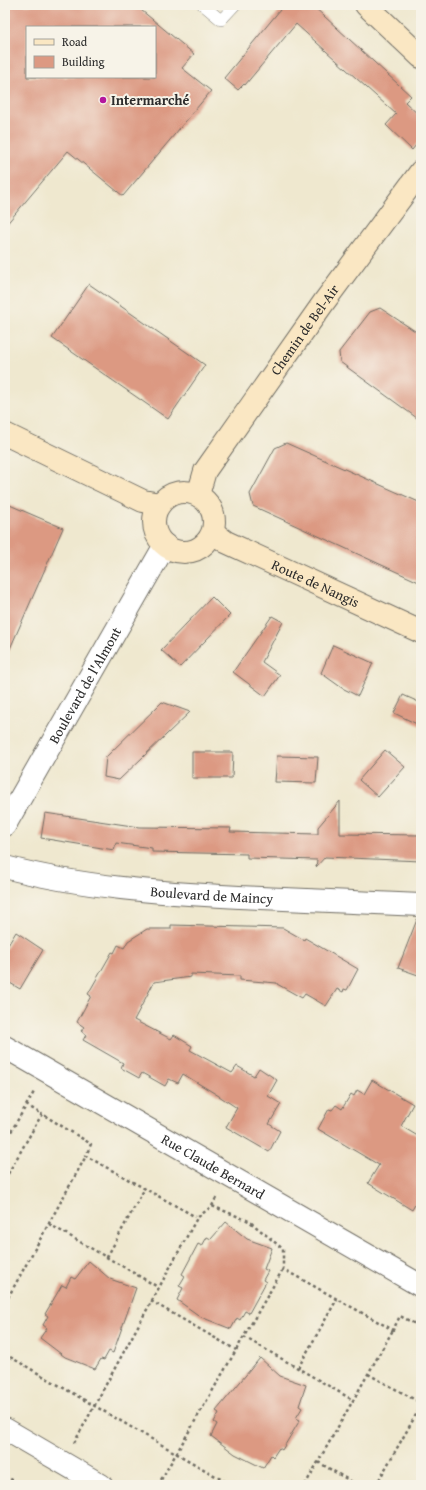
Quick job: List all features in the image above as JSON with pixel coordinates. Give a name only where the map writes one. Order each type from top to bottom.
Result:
[{"type":"main road","points":[[366,5],[421,57]]},
{"type":"main road","name":"Chemin de Bel-Air","points":[[198,495],[205,471],[324,302],[421,171]]},
{"type":"main road","points":[[5,434],[143,501],[160,504]]},
{"type":"main road","points":[[181,491],[198,495],[204,499],[213,512],[213,532],[201,547],[193,551],[183,552],[174,550],[165,545],[157,534],[154,521],[155,512],[166,498],[173,494],[181,491]]},
{"type":"main road","name":"Route de Nangis","points":[[213,532],[226,542],[421,632]]},
{"type":"street","name":"Boulevard de l'Almont","points":[[5,825],[165,545]]},
{"type":"street","name":"Boulevard de Maincy","points":[[5,867],[40,876],[110,887],[187,894],[421,905]]},
{"type":"street","name":"Rue Claude Bernard","points":[[5,1047],[421,1286]]},
{"type":"street","points":[[5,1429],[101,1485]]},
{"type":"lane","points":[[203,5],[221,20],[235,5]]},
{"type":"path","points":[[5,1142],[46,1070]]},
{"type":"path","points":[[5,1303],[86,1156],[91,1144],[26,1105]]},
{"type":"path","points":[[5,1179],[42,1114]]},
{"type":"path","points":[[86,1156],[197,1218]]},
{"type":"path","points":[[107,1257],[144,1188]]},
{"type":"path","points":[[78,1435],[197,1218],[212,1206],[250,1221],[283,1249],[283,1269],[158,1485]]},
{"type":"path","points":[[49,1224],[158,1288]]},
{"type":"path","points":[[283,1269],[393,1330]]},
{"type":"path","points":[[298,1369],[337,1299]]},
{"type":"path","points":[[151,1301],[236,1350]]},
{"type":"path","points":[[305,1485],[400,1316],[421,1327]]},
{"type":"path","points":[[244,1337],[353,1400]]},
{"type":"path","points":[[5,1354],[231,1485]]},
{"type":"path","points":[[368,1374],[421,1403]]},
{"type":"path","points":[[376,1485],[421,1406]]},
{"type":"path","points":[[318,1462],[357,1485]]},
{"type":"path","points":[[5,1476],[21,1485]]},
{"type":"building","name":"Intermarché","points":[[5,5],[135,5],[194,54],[182,68],[211,91],[123,196],[68,151],[5,226]]},
{"type":"building","points":[[275,5],[312,5],[411,96],[405,102],[421,117],[421,139],[412,150],[386,125],[396,114],[296,24],[245,85],[244,84],[238,90],[224,78],[280,10]]},
{"type":"building","points":[[89,284],[205,365],[168,419],[52,338]]},
{"type":"building","points":[[380,308],[421,335],[421,421],[340,362],[339,352],[370,312]]},
{"type":"building","points":[[286,443],[421,503],[421,583],[253,506],[250,494],[275,448]]},
{"type":"building","points":[[5,503],[63,528],[5,660]]},
{"type":"building","points":[[212,597],[230,615],[180,667],[161,650]]},
{"type":"building","points":[[272,616],[283,622],[262,662],[280,675],[265,696],[233,672]]},
{"type":"building","points":[[333,645],[373,663],[358,696],[342,688],[321,673]]},
{"type":"building","points":[[403,695],[421,703],[421,726],[394,713]]},
{"type":"building","points":[[162,702],[190,712],[119,780],[104,777],[106,757]]},
{"type":"building","points":[[385,750],[405,767],[378,797],[359,780]]},
{"type":"building","points":[[192,752],[233,752],[232,778],[192,778]]},
{"type":"building","points":[[277,756],[318,757],[316,783],[275,782]]},
{"type":"building","points":[[340,801],[340,834],[421,835],[421,861],[325,857],[316,867],[317,860],[247,858],[247,854],[152,852],[152,848],[116,843],[114,850],[41,838],[45,813],[139,827],[231,828],[230,832],[318,834],[318,827]]},
{"type":"building","points":[[418,917],[421,917],[421,976],[398,968]]},
{"type":"building","points":[[171,925],[283,928],[304,940],[305,938],[358,969],[347,990],[344,989],[343,992],[337,989],[326,1006],[305,994],[302,998],[277,983],[240,980],[240,976],[191,974],[191,977],[154,982],[134,1020],[171,1039],[174,1035],[192,1046],[190,1050],[232,1073],[237,1066],[254,1076],[259,1068],[277,1080],[268,1096],[281,1104],[269,1124],[280,1131],[269,1152],[226,1127],[237,1108],[183,1074],[178,1083],[169,1079],[165,1086],[142,1073],[139,1078],[121,1068],[123,1063],[83,1040],[86,1035],[81,1031],[84,1027],[77,1022],[91,996],[88,994],[112,952],[114,953],[118,945],[124,948],[128,941],[147,929],[171,929]]},
{"type":"building","points":[[16,932],[43,950],[20,989],[5,980],[5,950]]},
{"type":"building","points":[[372,1080],[413,1104],[401,1126],[421,1138],[421,1194],[412,1210],[368,1183],[379,1165],[318,1129],[329,1109],[332,1110],[336,1105],[342,1109],[351,1094],[354,1096],[357,1090],[364,1094]]},
{"type":"building","points":[[226,1222],[247,1239],[272,1248],[264,1269],[268,1271],[263,1280],[266,1282],[249,1313],[245,1311],[240,1320],[237,1318],[231,1329],[201,1317],[177,1300],[183,1288],[179,1286],[185,1276],[182,1274],[198,1244],[202,1246],[207,1237],[211,1239]]},
{"type":"building","points":[[89,1261],[110,1279],[136,1288],[113,1353],[109,1351],[104,1360],[101,1359],[95,1369],[65,1357],[40,1338],[47,1328],[43,1325],[48,1316],[45,1314],[62,1285],[66,1287],[71,1277],[75,1279]]},
{"type":"building","points":[[260,1358],[280,1376],[306,1385],[299,1406],[302,1408],[296,1418],[300,1420],[282,1450],[279,1448],[273,1457],[271,1455],[263,1468],[235,1454],[211,1436],[217,1424],[214,1422],[219,1413],[216,1411]]},
{"type":"place","name":"Intermarché","points":[[103,100]]}]
